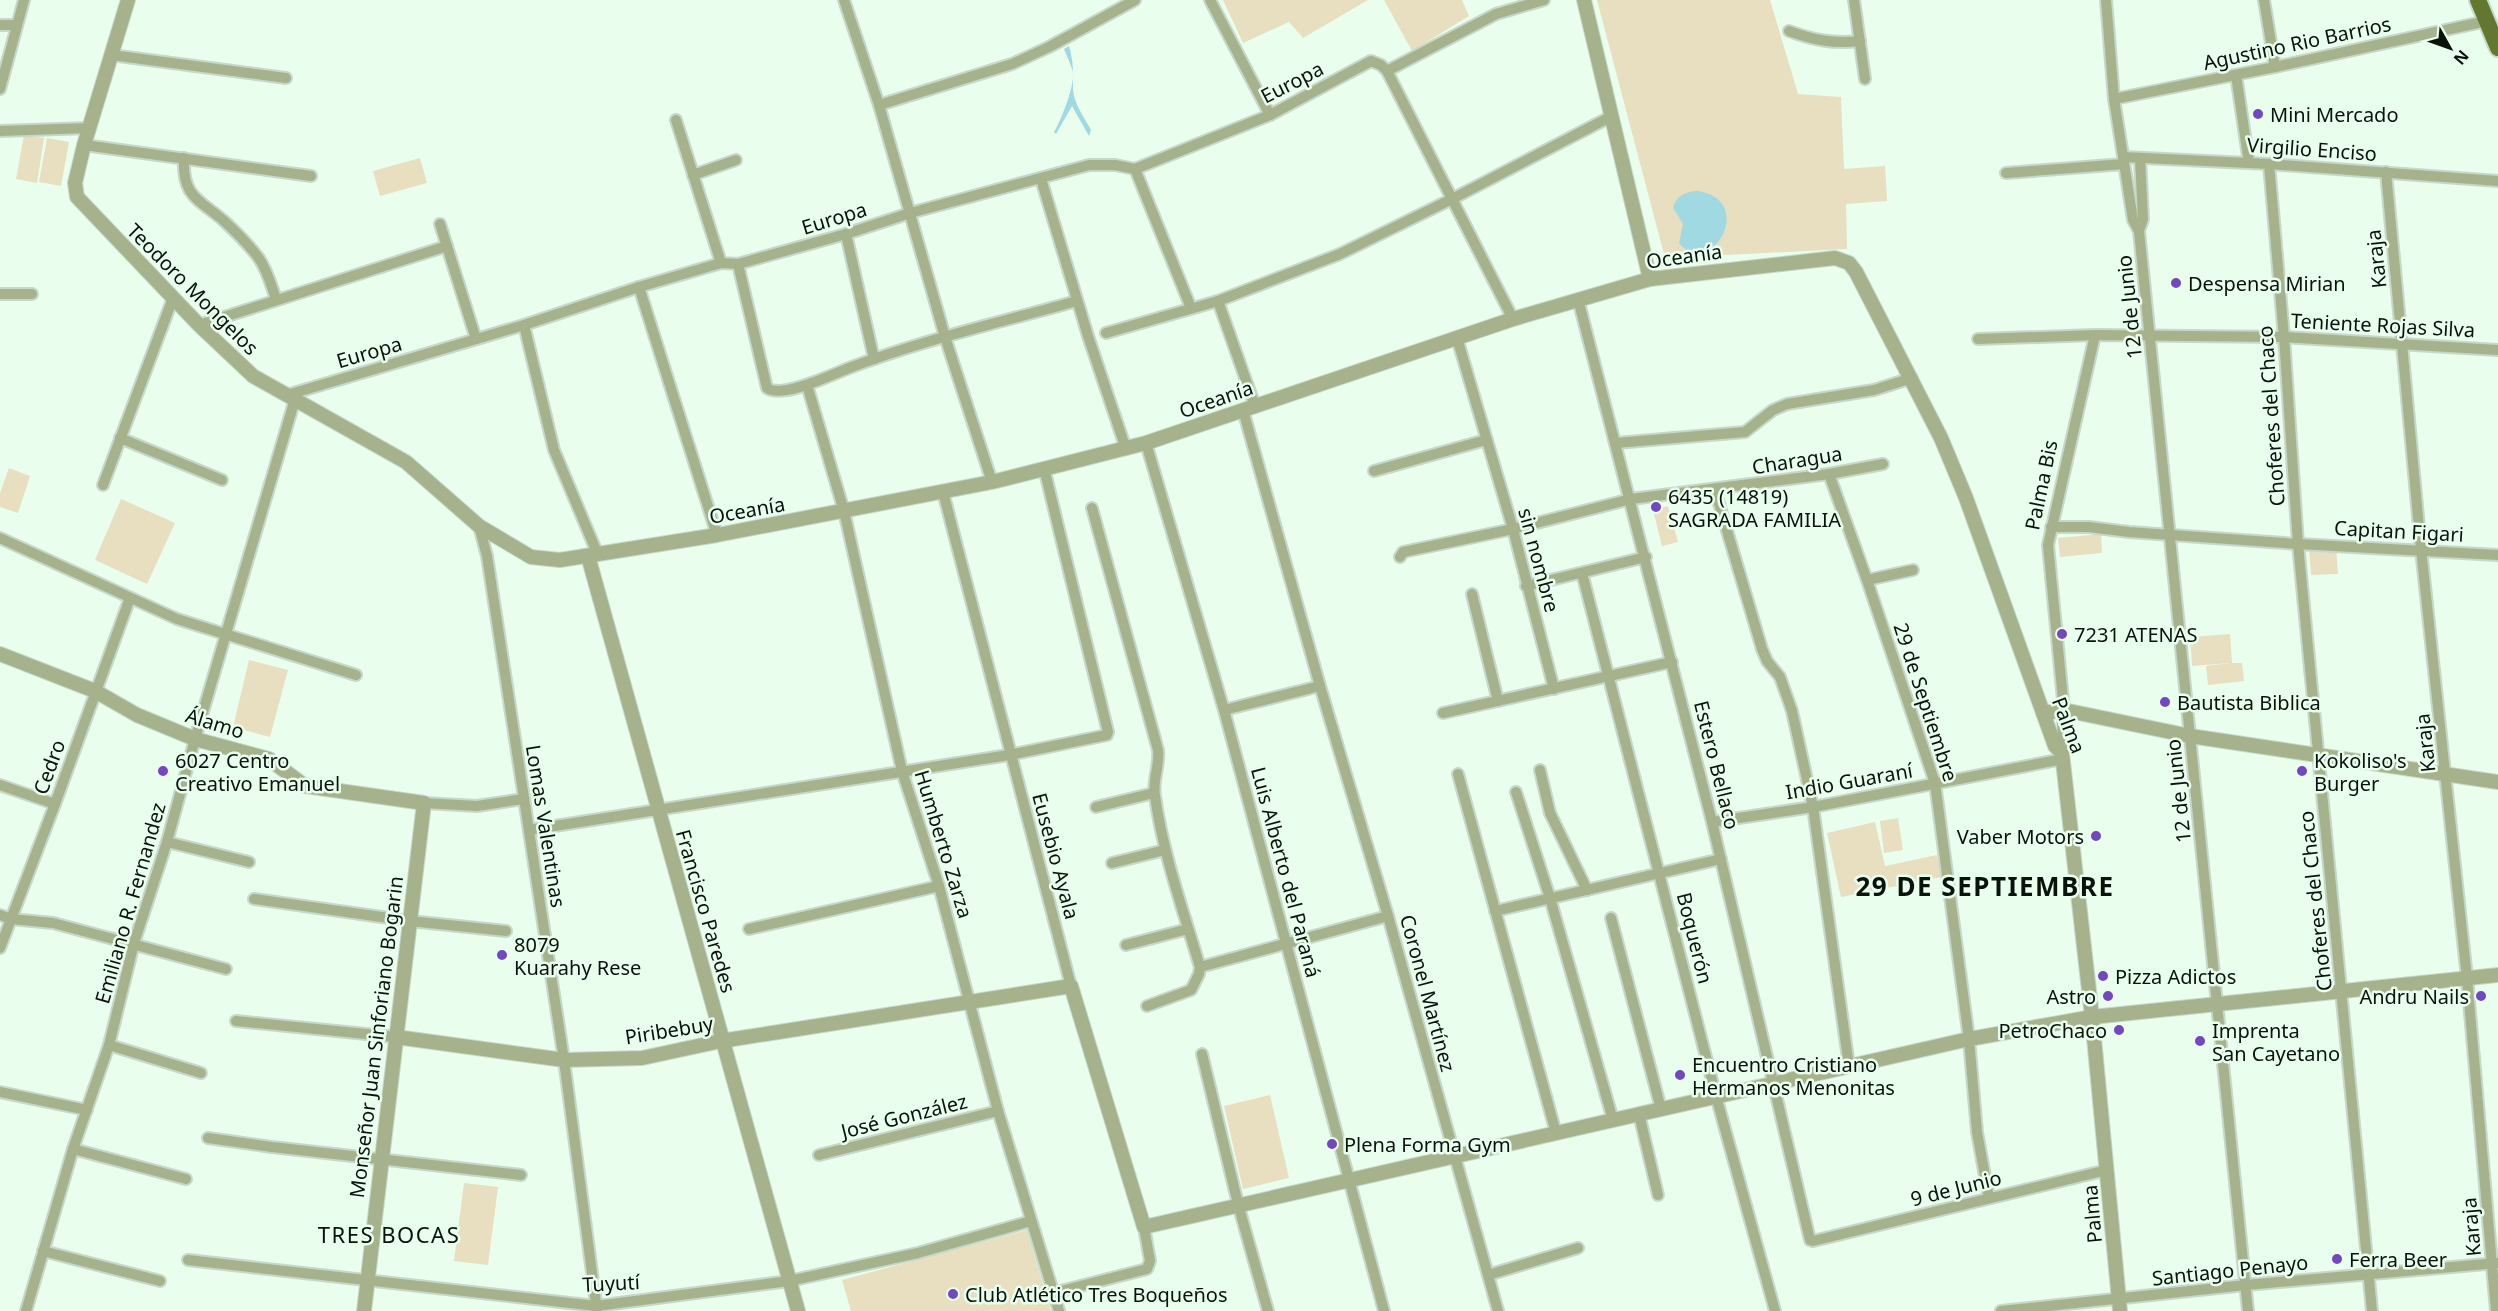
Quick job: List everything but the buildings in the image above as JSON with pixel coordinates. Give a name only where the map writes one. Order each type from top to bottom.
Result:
[{"type":"main road","points":[[2478,0],[2498,48]]},
{"type":"street","points":[[0,89],[24,0]]},
{"type":"street","name":"Teodoro Mongelos","points":[[128,0],[84,145],[75,183],[77,197],[199,326],[253,376],[406,462],[479,526],[531,557],[560,560],[593,555]]},
{"type":"street","points":[[845,0],[879,105],[945,337],[992,482]]},
{"type":"street","points":[[879,105],[1012,64],[1049,47],[1135,0]]},
{"type":"street","points":[[1210,0],[1269,115]]},
{"type":"street","name":"Europa","points":[[291,397],[721,263],[738,264],[846,234],[910,213],[1089,165],[1115,165],[1135,169],[1269,115],[1371,61],[1384,68],[1496,14],[1544,0]]},
{"type":"street","points":[[1584,0],[1650,279]]},
{"type":"street","points":[[1854,0],[1865,79]]},
{"type":"street","name":"12 de Junio","points":[[2106,0],[2114,99],[2133,220],[2139,231],[2248,1311]]},
{"type":"street","points":[[2264,0],[2275,67]]},
{"type":"street","name":"Agustino Rio Barrios","points":[[2114,99],[2487,21]]},
{"type":"street","points":[[0,25],[17,25]]},
{"type":"street","points":[[1789,32],[1830,43],[1860,40]]},
{"type":"street","points":[[111,55],[286,78]]},
{"type":"street","points":[[1384,68],[1513,320]]},
{"type":"street","points":[[2236,75],[2249,163]]},
{"type":"street","points":[[1106,333],[1218,301],[1340,254],[1612,116]]},
{"type":"street","points":[[676,120],[721,263]]},
{"type":"street","points":[[0,131],[89,128]]},
{"type":"street","points":[[84,145],[311,176]]},
{"type":"street","points":[[184,158],[185,180],[192,195],[222,220],[259,259],[276,300]]},
{"type":"street","name":"12 de Junio","points":[[2139,231],[2143,219],[2140,158]]},
{"type":"street","name":"Virgilio Enciso","points":[[2006,173],[2140,158],[2269,164],[2498,181]]},
{"type":"street","points":[[693,175],[736,160]]},
{"type":"street","name":"Choferes del Chaco","points":[[2269,164],[2298,544],[2372,1311]]},
{"type":"street","points":[[1135,169],[1191,308]]},
{"type":"street","name":"Karaja","points":[[2386,172],[2421,549],[2495,1263],[2496,1311]]},
{"type":"street","points":[[1041,179],[1077,301],[1126,449]]},
{"type":"street","points":[[440,224],[476,339]]},
{"type":"street","points":[[846,234],[874,359]]},
{"type":"street","points":[[199,326],[447,246]]},
{"type":"street","name":"Oceanía","points":[[593,555],[717,535],[943,492],[1126,449],[1457,338],[1578,299],[1650,279],[1834,258],[1848,263]]},
{"type":"street","name":"Palma","points":[[1848,263],[1856,272],[1912,378],[1966,498],[2055,746],[2063,756],[2092,1017],[2119,1305]]},
{"type":"street","points":[[738,264],[767,388],[779,392],[807,385],[874,359],[945,337],[1077,301]]},
{"type":"street","points":[[639,287],[717,535]]},
{"type":"street","points":[[0,294],[32,294]]},
{"type":"street","points":[[103,485],[173,298]]},
{"type":"street","name":"Estero Bellaco","points":[[1578,299],[1646,557],[1721,859],[1810,1240],[1813,1241]]},
{"type":"street","name":"Coronel Martínez","points":[[1218,301],[1249,408],[1320,686],[1388,916],[1498,1311]]},
{"type":"street","points":[[524,325],[554,450],[593,555]]},
{"type":"street","name":"Teniente Rojas Silva","points":[[1978,339],[2095,335],[2284,337],[2498,350]]},
{"type":"street","name":"Palma Bis","points":[[2063,756],[2064,710],[2048,545],[2095,335]]},
{"type":"street","name":"sin nombre","points":[[1457,338],[1513,529],[1554,688]]},
{"type":"street","points":[[1616,443],[1697,435],[1736,434],[1745,432],[1773,410],[1786,404],[1874,390],[1912,378]]},
{"type":"street","name":"Humberto Zarza","points":[[807,385],[844,511],[903,771],[939,886],[998,1111],[1059,1311]]},
{"type":"street","name":"Emiliano R. Fernandez","points":[[26,1311],[73,1149],[109,1044],[134,944],[167,842],[291,397]]},
{"type":"street","points":[[120,438],[222,480]]},
{"type":"street","points":[[1374,471],[1486,441]]},
{"type":"street","name":"Luis Alberto del Paraná","points":[[1146,443],[1224,710],[1384,1311]]},
{"type":"street","name":"Charagua","points":[[1400,557],[1403,552],[1513,529],[1631,499],[1715,490],[1883,464]]},
{"type":"street","points":[[529,830],[1009,755],[1104,737],[1108,732],[1044,468]]},
{"type":"street","name":"29 de Septiembre","points":[[1829,474],[1867,579],[1935,783],[1969,1039],[1977,1132],[1989,1198]]},
{"type":"street","points":[[1715,490],[1762,649],[1767,661],[1780,677],[1792,711],[1813,807],[1849,1066]]},
{"type":"street","name":"Eusebio Ayala","points":[[943,492],[1009,755],[1071,986],[1144,1227]]},
{"type":"street","points":[[1092,508],[1158,750],[1159,759],[1154,793],[1165,850],[1200,966],[1199,974],[1191,990],[1147,1006]]},
{"type":"street","name":"Lomas Valentinas","points":[[479,526],[487,556],[564,1060],[597,1308]]},
{"type":"street","name":"Capitan Figari","points":[[2051,527],[2089,527],[2298,544],[2498,555]]},
{"type":"street","points":[[0,538],[177,619],[225,636],[356,675]]},
{"type":"street","name":"Francisco Paredes","points":[[593,555],[657,810],[798,1311]]},
{"type":"street","points":[[1526,586],[1646,557]]},
{"type":"street","points":[[1867,579],[1913,570]]},
{"type":"street","name":"Boquerón","points":[[1582,573],[1716,1096],[1775,1311]]},
{"type":"street","points":[[1472,594],[1498,701]]},
{"type":"street","name":"Cedro","points":[[0,948],[130,598]]},
{"type":"street","name":"Álamo","points":[[0,654],[95,691],[136,715],[195,739],[269,759],[305,786],[424,803]]},
{"type":"street","points":[[1443,713],[1672,662]]},
{"type":"street","points":[[1224,710],[1320,686]]},
{"type":"street","points":[[2043,713],[2064,710],[2190,736],[2498,782]]},
{"type":"street","name":"Indio Guaraní","points":[[1712,822],[1813,807],[2063,756]]},
{"type":"street","points":[[1540,770],[1550,813],[1587,890]]},
{"type":"street","points":[[1458,774],[1556,1133]]},
{"type":"street","points":[[0,785],[55,804]]},
{"type":"street","points":[[1516,792],[1550,898],[1613,1120]]},
{"type":"street","points":[[1096,807],[1154,793]]},
{"type":"street","points":[[424,803],[477,806],[523,799]]},
{"type":"street","name":"Monseñor Juan Sinforiano Bogarin","points":[[364,1311],[424,803]]},
{"type":"street","points":[[167,842],[249,862]]},
{"type":"street","points":[[1112,863],[1165,850]]},
{"type":"street","points":[[1495,911],[1721,859]]},
{"type":"street","points":[[749,929],[939,886]]},
{"type":"street","points":[[255,899],[410,921],[506,931]]},
{"type":"street","points":[[0,915],[11,919],[53,923],[226,969]]},
{"type":"street","points":[[1200,966],[1286,945],[1388,916]]},
{"type":"street","points":[[1611,918],[1661,1109]]},
{"type":"street","points":[[1126,945],[1188,928]]},
{"type":"street","points":[[1053,1293],[1147,1269],[1150,1261],[1144,1227],[1969,1039],[2092,1017],[2498,975]]},
{"type":"street","name":"Piribebuy","points":[[236,1021],[396,1037],[564,1060],[642,1058],[722,1041],[1071,986]]},
{"type":"street","points":[[109,1044],[201,1073]]},
{"type":"street","points":[[1202,1054],[1238,1204],[1268,1311]]},
{"type":"street","points":[[0,1092],[87,1110]]},
{"type":"street","name":"José González","points":[[819,1155],[998,1111]]},
{"type":"street","points":[[1639,1114],[1658,1195]]},
{"type":"street","points":[[208,1138],[381,1160],[521,1174]]},
{"type":"street","points":[[73,1149],[186,1179]]},
{"type":"street","name":"9 de Junio","points":[[1813,1241],[2107,1170]]},
{"type":"street","name":"Tuyutí","points":[[188,1260],[367,1279],[597,1308],[789,1281],[918,1253],[1031,1221]]},
{"type":"street","points":[[1488,1275],[1578,1248]]},
{"type":"street","points":[[43,1251],[159,1281]]},
{"type":"street","name":"Santiago Penayo","points":[[2001,1311],[2119,1305],[2246,1285],[2495,1263]]},
{"type":"shaded area","points":[[1223,0],[1368,0],[1303,38],[1289,22],[1243,43]]},
{"type":"shaded area","points":[[1384,0],[1462,0],[1469,16],[1412,51]]},
{"type":"shaded area","points":[[1597,0],[1770,0],[1798,94],[1841,97],[1844,169],[1885,166],[1887,201],[1846,204],[1847,249],[1665,258]]},
{"type":"shaded area","points":[[24,135],[44,138],[37,183],[16,179]]},
{"type":"shaded area","points":[[47,138],[69,142],[61,186],[39,182]]},
{"type":"shaded area","points":[[420,158],[427,183],[380,196],[373,171]]},
{"type":"shaded area","points":[[9,468],[30,476],[18,513],[0,507],[0,493]]},
{"type":"shaded area","points":[[121,499],[175,523],[147,584],[95,560]]},
{"type":"shaded area","points":[[1668,506],[1678,542],[1662,546],[1653,510]]},
{"type":"shaded area","points":[[2101,534],[2102,553],[2060,557],[2058,538]]},
{"type":"shaded area","points":[[2336,546],[2338,574],[2311,575],[2309,548]]},
{"type":"shaded area","points":[[2230,634],[2232,663],[2242,663],[2244,681],[2208,685],[2206,666],[2230,663],[2192,666],[2190,637]]},
{"type":"shaded area","points":[[249,660],[288,670],[270,737],[233,727]]},
{"type":"shaded area","points":[[1898,818],[1903,850],[1884,853],[1880,821]]},
{"type":"shaded area","points":[[1875,822],[1885,866],[1937,855],[1942,877],[1841,897],[1827,833]]},
{"type":"shaded area","points":[[1270,1095],[1289,1178],[1243,1189],[1224,1106]]},
{"type":"shaded area","points":[[464,1183],[498,1187],[488,1265],[454,1261]]},
{"type":"shaded area","points":[[1027,1230],[1051,1311],[851,1311],[842,1280]]},
{"type":"water","points":[[1069,46],[1072,63],[1073,72],[1064,49]]},
{"type":"water","points":[[1073,78],[1075,100],[1091,130],[1089,136],[1072,106],[1056,134],[1054,132],[1064,112]]},
{"type":"water","points":[[1698,191],[1716,198],[1725,209],[1727,222],[1723,235],[1714,246],[1703,252],[1691,252],[1679,243],[1683,224],[1673,208],[1676,200],[1682,195]]},
{"type":"place","name":"Mini Mercado","points":[[2258,114]]},
{"type":"place","name":"Despensa Mirian","points":[[2176,283]]},
{"type":"place","name":"6435 (14819) SAGRADA FAMILIA","points":[[1656,507]]},
{"type":"place","name":"7231 ATENAS","points":[[2062,634]]},
{"type":"place","name":"Bautista Biblica","points":[[2165,702]]},
{"type":"place","name":"6027 Centro Creativo Emanuel","points":[[163,771]]},
{"type":"place","name":"Kokoliso's Burger","points":[[2302,771]]},
{"type":"place","name":"Vaber Motors","points":[[2096,836]]},
{"type":"place","name":"8079 Kuarahy Rese","points":[[502,955]]},
{"type":"place","name":"Pizza Adictos","points":[[2103,976]]},
{"type":"place","name":"Astro","points":[[2108,996]]},
{"type":"place","name":"Andru Nails","points":[[2481,996]]},
{"type":"place","name":"PetroChaco","points":[[2119,1030]]},
{"type":"place","name":"Imprenta San Cayetano","points":[[2200,1041]]},
{"type":"place","name":"Encuentro Cristiano Hermanos Menonitas","points":[[1680,1075]]},
{"type":"place","name":"Plena Forma Gym","points":[[1332,1144]]},
{"type":"place","name":"Ferra Beer","points":[[2337,1259]]},
{"type":"place","name":"Club Atlético Tres Boqueños","points":[[953,1294]]},
{"type":"district","name":"29 DE SEPTIEMBRE","points":[[1985,886]]},
{"type":"district","name":"TRES BOCAS","points":[[389,1234]]}]
